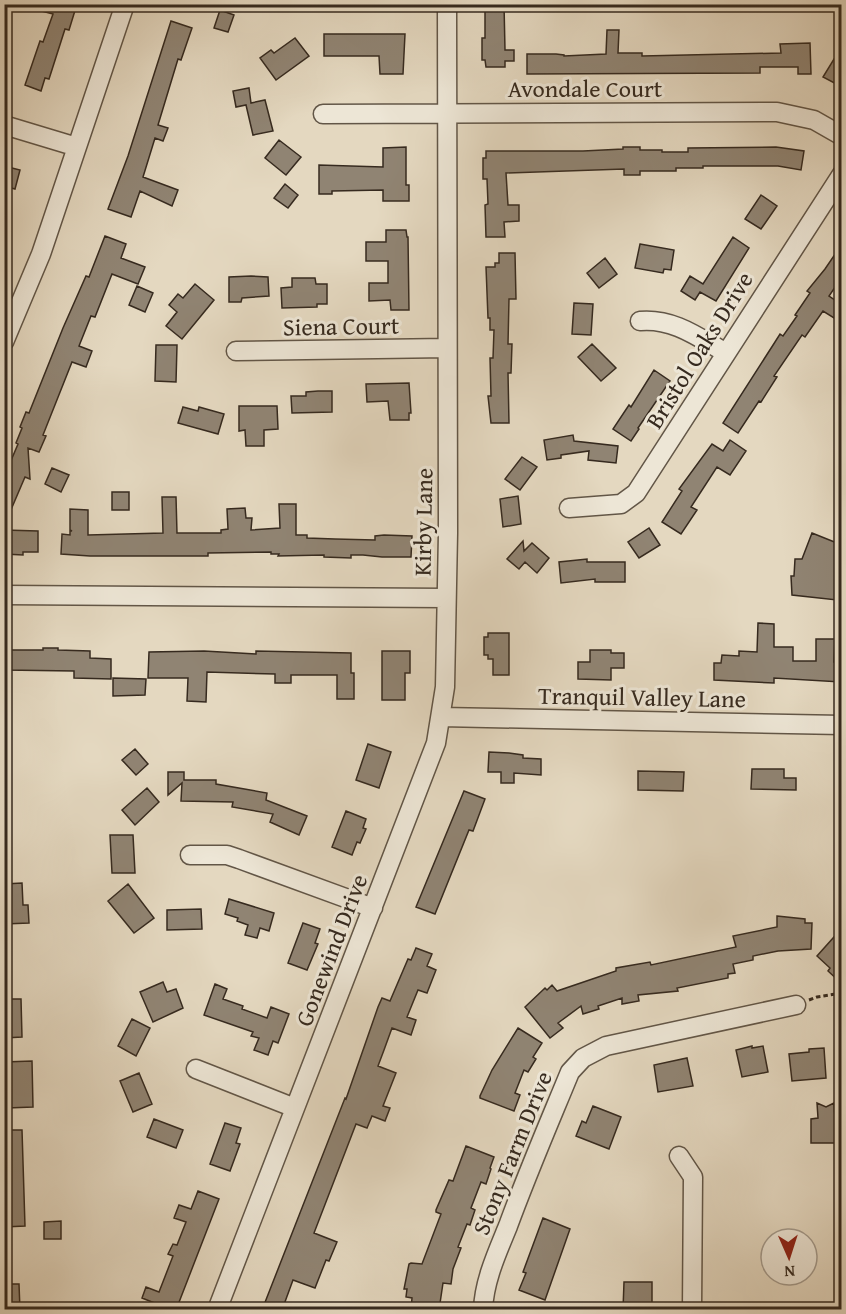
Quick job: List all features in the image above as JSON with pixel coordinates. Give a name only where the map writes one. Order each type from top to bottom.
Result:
[{"type":"street","points":[[4,342],[41,254],[125,4]]},
{"type":"street","name":"Kirby Lane","points":[[4,595],[446,598],[448,533],[447,4]]},
{"type":"street","name":"Avondale Court","points":[[323,114],[777,112],[814,120],[842,135]]},
{"type":"street","points":[[4,125],[77,147]]},
{"type":"street","name":"Bristol Oaks Drive","points":[[569,508],[621,504],[636,493],[842,174]]},
{"type":"street","points":[[640,321],[658,321],[681,327],[726,353]]},
{"type":"street","name":"Siena Court","points":[[236,351],[447,348]]},
{"type":"street","name":"Gonewind Drive","points":[[217,1310],[436,743],[445,687],[446,598]]},
{"type":"street","name":"Tranquil Valley Lane","points":[[441,717],[842,725]]},
{"type":"street","points":[[190,855],[227,855],[373,908]]},
{"type":"street","name":"Stony Farm Drive","points":[[483,1310],[483,1295],[492,1266],[518,1199],[570,1072],[584,1058],[606,1046],[796,1005]]},
{"type":"street","points":[[196,1069],[295,1108]]},
{"type":"street","points":[[679,1156],[693,1177],[692,1310]]},
{"type":"path","points":[[796,1005],[817,997],[842,993]]},
{"type":"building","points":[[31,4],[77,4],[69,30],[65,29],[49,79],[45,78],[41,91],[25,85],[40,41],[43,42],[53,14],[30,8]]},
{"type":"building","points":[[485,4],[504,4],[505,50],[514,50],[514,61],[505,61],[505,67],[486,67],[485,60],[482,60],[482,38],[485,38]]},
{"type":"building","points":[[220,10],[234,15],[228,32],[214,28]]},
{"type":"building","points":[[171,21],[192,28],[181,60],[178,59],[158,125],[168,128],[163,141],[155,138],[143,177],[178,190],[172,206],[140,191],[131,217],[108,209],[128,156]]},
{"type":"building","points":[[607,30],[619,30],[618,53],[642,53],[642,56],[781,53],[780,44],[810,43],[811,74],[798,74],[798,67],[760,67],[760,73],[527,74],[527,54],[564,56],[606,54]]},
{"type":"building","points":[[324,34],[405,34],[403,74],[380,74],[379,56],[324,56]]},
{"type":"building","points":[[295,38],[309,56],[276,80],[260,58],[271,50],[274,53]]},
{"type":"building","points":[[834,59],[842,64],[842,87],[823,77]]},
{"type":"building","points":[[249,88],[251,103],[265,100],[273,131],[253,135],[246,105],[236,107],[233,91]]},
{"type":"building","points":[[279,140],[301,157],[286,175],[265,158]]},
{"type":"building","points":[[406,147],[406,185],[409,185],[409,201],[383,201],[383,190],[332,191],[332,194],[319,194],[319,165],[383,167],[383,148]]},
{"type":"building","points":[[623,147],[640,147],[640,150],[662,150],[662,152],[688,152],[688,148],[776,147],[804,151],[801,170],[778,166],[703,166],[703,168],[676,168],[676,171],[640,171],[640,175],[624,175],[624,169],[506,173],[508,205],[519,205],[519,221],[504,222],[505,237],[486,237],[485,205],[488,204],[487,179],[483,179],[483,158],[486,158],[486,151],[583,151],[623,149]]},
{"type":"building","points":[[4,166],[20,170],[15,189],[4,186]]},
{"type":"building","points":[[285,184],[298,195],[288,208],[274,198]]},
{"type":"building","points":[[761,195],[777,206],[761,229],[745,219]]},
{"type":"building","points":[[386,230],[406,230],[409,310],[391,310],[390,300],[369,301],[369,283],[388,283],[388,261],[366,261],[366,242],[386,242]]},
{"type":"building","points":[[105,236],[126,244],[121,258],[145,267],[138,284],[112,274],[95,317],[91,316],[79,346],[92,351],[86,367],[72,362],[43,435],[46,436],[39,452],[28,448],[30,479],[25,477],[4,526],[4,477],[18,444],[16,443],[22,428],[20,427],[26,412],[29,413],[63,328],[86,276],[89,277]]},
{"type":"building","points":[[733,237],[749,248],[716,301],[700,292],[695,300],[681,291],[690,276],[703,284]]},
{"type":"building","points":[[640,244],[674,250],[671,270],[664,269],[663,273],[635,268]]},
{"type":"building","points":[[842,244],[842,277],[829,296],[842,305],[842,323],[823,311],[805,337],[802,335],[774,376],[777,377],[761,402],[759,401],[738,433],[723,423],[780,334],[783,336],[797,316],[795,315],[810,293],[807,291]]},
{"type":"building","points":[[499,253],[515,253],[516,299],[509,299],[508,344],[512,344],[511,373],[508,373],[509,423],[491,423],[488,396],[491,396],[490,358],[493,358],[494,330],[490,330],[490,318],[488,318],[486,267],[495,267],[495,263],[499,263]]},
{"type":"building","points":[[605,258],[617,274],[599,288],[587,273]]},
{"type":"building","points":[[229,277],[268,277],[269,296],[242,298],[241,302],[229,302]]},
{"type":"building","points":[[292,278],[315,278],[316,284],[327,284],[327,304],[317,304],[317,307],[282,308],[281,288],[292,287]]},
{"type":"building","points":[[195,284],[214,300],[182,339],[166,326],[177,312],[169,305],[178,294],[183,298]]},
{"type":"building","points":[[137,286],[153,293],[145,312],[129,305]]},
{"type":"building","points":[[574,303],[593,304],[591,335],[572,334]]},
{"type":"building","points":[[592,344],[616,368],[601,381],[578,357]]},
{"type":"building","points":[[156,345],[177,345],[176,382],[155,381]]},
{"type":"building","points":[[654,370],[670,381],[631,441],[613,429],[629,405],[631,407]]},
{"type":"building","points":[[409,383],[411,413],[409,413],[409,420],[390,420],[388,401],[367,402],[366,384]]},
{"type":"building","points":[[332,391],[332,412],[292,413],[291,396],[306,396],[306,392]]},
{"type":"building","points":[[239,406],[277,406],[278,429],[264,430],[264,446],[246,446],[245,430],[239,431]]},
{"type":"building","points":[[183,407],[198,411],[199,407],[224,414],[218,434],[178,423]]},
{"type":"building","points":[[573,435],[574,441],[618,446],[616,463],[588,460],[589,451],[561,455],[561,458],[547,460],[544,440]]},
{"type":"building","points":[[730,440],[746,451],[730,475],[717,467],[691,507],[697,510],[681,534],[662,522],[682,491],[679,489],[712,444],[723,451]]},
{"type":"building","points":[[522,457],[537,467],[520,490],[505,479]]},
{"type":"building","points":[[52,468],[69,475],[61,492],[45,484]]},
{"type":"building","points":[[112,492],[129,492],[129,510],[112,510]]},
{"type":"building","points":[[518,496],[521,524],[503,527],[500,499]]},
{"type":"building","points":[[162,497],[176,497],[177,533],[221,533],[221,530],[228,529],[227,509],[245,508],[246,518],[252,518],[251,530],[280,528],[279,504],[296,504],[296,535],[307,535],[307,538],[375,540],[375,536],[384,535],[412,536],[411,557],[278,556],[279,554],[271,554],[271,552],[208,553],[208,556],[61,554],[62,534],[70,535],[72,531],[70,530],[70,509],[88,510],[88,535],[163,533]]},
{"type":"building","points":[[649,528],[660,545],[639,558],[628,542]]},
{"type":"building","points":[[4,530],[38,531],[38,552],[23,552],[23,555],[4,554]]},
{"type":"building","points":[[812,533],[842,545],[837,600],[792,595],[791,576],[794,576],[795,559],[802,559]]},
{"type":"building","points":[[523,541],[524,551],[532,543],[549,558],[537,573],[525,562],[519,569],[507,559]]},
{"type":"building","points":[[587,559],[587,562],[625,562],[625,582],[595,582],[595,579],[561,583],[559,562]]},
{"type":"building","points":[[758,623],[774,624],[774,647],[793,647],[793,661],[816,661],[816,639],[835,639],[834,662],[841,662],[841,682],[774,678],[774,683],[714,680],[714,663],[721,663],[722,655],[739,656],[739,651],[757,652]]},
{"type":"building","points":[[488,633],[509,633],[509,675],[493,675],[493,659],[488,659],[488,655],[484,655],[484,637],[488,637]]},
{"type":"building","points":[[43,648],[90,651],[90,658],[111,659],[111,679],[74,678],[74,671],[4,670],[4,650],[43,650]]},
{"type":"building","points":[[590,650],[611,650],[611,653],[624,653],[624,668],[611,668],[611,680],[578,679],[578,662],[590,662]]},
{"type":"building","points":[[204,651],[256,654],[256,651],[351,653],[354,699],[337,699],[337,675],[291,675],[291,683],[275,683],[275,674],[207,672],[206,702],[187,701],[188,678],[148,678],[149,652]]},
{"type":"building","points":[[382,651],[410,651],[410,673],[405,673],[405,700],[382,700]]},
{"type":"building","points":[[113,678],[146,679],[145,695],[113,696]]},
{"type":"building","points":[[368,744],[391,752],[379,788],[356,780]]},
{"type":"building","points":[[135,749],[148,764],[136,775],[122,760]]},
{"type":"building","points":[[489,752],[541,759],[541,775],[514,773],[514,783],[501,783],[501,772],[488,772]]},
{"type":"building","points":[[752,769],[784,769],[784,778],[796,778],[796,790],[751,789]]},
{"type":"building","points":[[638,771],[684,772],[683,791],[638,790]]},
{"type":"building","points":[[168,772],[184,772],[184,780],[216,780],[216,784],[267,793],[266,800],[307,816],[299,835],[270,822],[273,814],[232,807],[233,802],[181,801],[182,783],[168,795]]},
{"type":"building","points":[[147,788],[159,802],[135,825],[122,810]]},
{"type":"building","points":[[464,791],[485,799],[473,831],[469,830],[435,914],[416,907]]},
{"type":"building","points":[[346,811],[366,819],[363,828],[366,829],[352,855],[332,847]]},
{"type":"building","points":[[110,835],[133,835],[135,873],[112,873]]},
{"type":"building","points":[[22,883],[23,905],[28,905],[29,923],[4,924],[4,884]]},
{"type":"building","points":[[128,884],[154,918],[134,933],[108,901]]},
{"type":"building","points":[[229,899],[274,913],[269,931],[260,928],[257,938],[245,935],[248,925],[237,921],[238,918],[225,914]]},
{"type":"building","points":[[201,909],[202,929],[167,930],[167,910]]},
{"type":"building","points":[[777,916],[805,919],[805,923],[812,923],[811,949],[778,951],[753,956],[753,960],[733,964],[735,973],[728,974],[728,978],[677,988],[678,991],[638,995],[639,1001],[622,1004],[622,998],[583,1014],[581,1006],[558,1023],[563,1028],[550,1038],[525,1007],[545,988],[547,990],[552,985],[557,991],[616,971],[616,968],[650,962],[651,965],[736,947],[733,936],[777,927]]},
{"type":"building","points":[[303,923],[320,929],[315,943],[318,944],[307,970],[288,963]]},
{"type":"building","points":[[842,928],[842,984],[817,956]]},
{"type":"building","points":[[416,948],[432,954],[427,966],[436,970],[427,993],[418,990],[407,1017],[416,1020],[411,1035],[392,1028],[378,1066],[396,1073],[383,1106],[390,1108],[385,1121],[372,1116],[367,1128],[356,1124],[314,1233],[337,1242],[329,1261],[326,1260],[315,1288],[293,1280],[282,1310],[262,1310],[346,1099],[378,1007],[382,998],[390,1001],[408,959],[411,960]]},
{"type":"building","points":[[163,982],[167,992],[176,989],[183,1008],[153,1022],[140,992]]},
{"type":"building","points":[[215,984],[227,989],[223,999],[243,1006],[242,1009],[267,1018],[271,1007],[289,1014],[278,1043],[273,1041],[268,1055],[254,1050],[259,1038],[251,1036],[253,1032],[204,1015]]},
{"type":"building","points":[[4,999],[21,999],[22,1037],[4,1038]]},
{"type":"building","points":[[132,1019],[150,1028],[136,1056],[118,1046]]},
{"type":"building","points":[[518,1028],[542,1043],[533,1057],[536,1059],[528,1072],[524,1070],[515,1093],[520,1095],[514,1111],[480,1098],[480,1096],[492,1070]]},
{"type":"building","points":[[752,1046],[752,1048],[763,1046],[768,1072],[742,1077],[736,1050]]},
{"type":"building","points":[[824,1048],[826,1078],[792,1081],[789,1054]]},
{"type":"building","points":[[687,1058],[693,1086],[658,1092],[654,1065]]},
{"type":"building","points":[[32,1061],[33,1107],[7,1108],[4,1062]]},
{"type":"building","points":[[139,1073],[152,1104],[133,1112],[120,1081]]},
{"type":"building","points":[[817,1103],[826,1107],[834,1103],[835,1118],[842,1119],[842,1143],[811,1143],[811,1119],[818,1118]]},
{"type":"building","points":[[593,1106],[621,1117],[609,1149],[576,1136],[582,1121],[586,1123]]},
{"type":"building","points":[[154,1119],[183,1130],[176,1148],[147,1137]]},
{"type":"building","points":[[225,1123],[241,1128],[236,1143],[240,1144],[230,1171],[210,1164]]},
{"type":"building","points":[[4,1130],[22,1130],[25,1226],[4,1227]]},
{"type":"building","points":[[466,1146],[494,1157],[486,1184],[481,1182],[471,1208],[475,1210],[458,1247],[461,1248],[453,1269],[451,1284],[443,1283],[439,1310],[411,1310],[412,1298],[406,1297],[407,1289],[404,1289],[409,1264],[422,1264],[441,1214],[436,1210],[449,1180],[453,1181]]},
{"type":"building","points":[[198,1191],[219,1199],[176,1310],[172,1310],[142,1298],[146,1287],[159,1292],[173,1256],[168,1254],[173,1244],[177,1245],[186,1222],[174,1218],[179,1205],[191,1209]]},
{"type":"building","points":[[543,1218],[570,1229],[545,1300],[519,1290],[526,1273],[523,1272]]},
{"type":"building","points":[[61,1221],[61,1239],[44,1239],[44,1222]]},
{"type":"building","points":[[624,1282],[652,1282],[652,1310],[623,1310]]},
{"type":"building","points":[[4,1284],[19,1284],[20,1310],[4,1310]]}]
